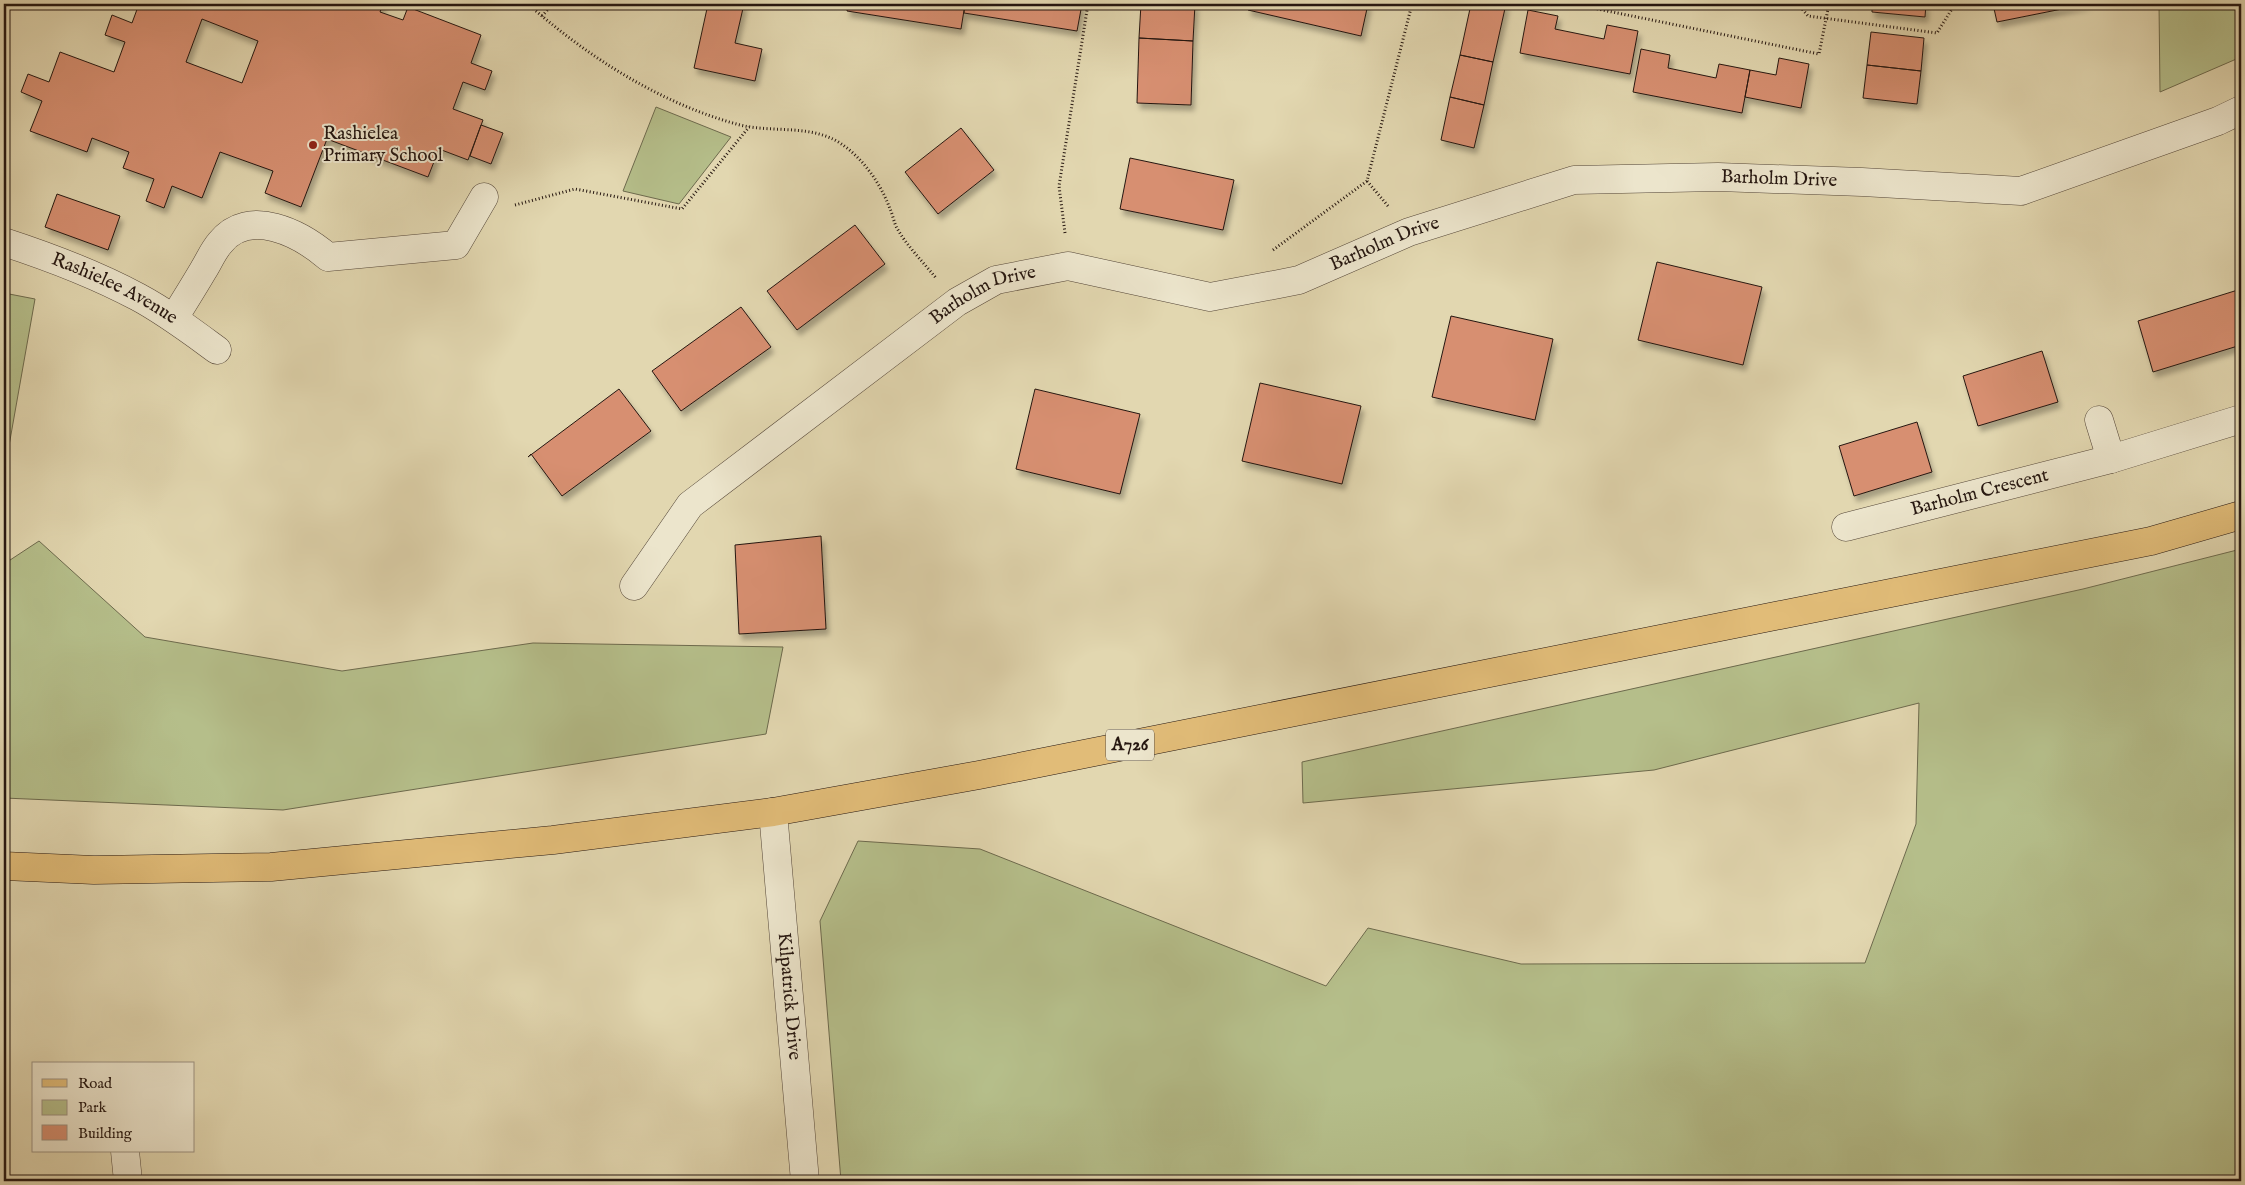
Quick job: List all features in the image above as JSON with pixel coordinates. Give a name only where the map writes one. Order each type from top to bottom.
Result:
[{"type":"main road","name":"A726","points":[[4,866],[94,870],[271,867],[553,840],[773,812],[979,775],[2151,541],[2241,515]]},
{"type":"street","name":"Barholm Drive","points":[[634,586],[690,505],[956,302],[996,280],[1068,266],[1210,297],[1299,280],[1409,232],[1574,180],[1718,176],[2021,191],[2241,110]]},
{"type":"street","points":[[174,318],[220,242],[237,230],[258,225],[278,228],[310,242],[328,257],[456,245],[484,197]]},
{"type":"street","name":"Rashielee Avenue","points":[[4,242],[55,258],[138,297],[174,318],[217,350]]},
{"type":"street","name":"Barholm Crescent","points":[[1846,527],[2111,460],[2241,419]]},
{"type":"street","points":[[2099,420],[2111,460]]},
{"type":"street","name":"Kilpatrick Drive","points":[[773,812],[805,1181]]},
{"type":"street","points":[[125,1152],[128,1181]]},
{"type":"path","points":[[528,4],[570,40],[650,90],[714,118],[750,127],[788,129],[814,133],[840,143],[857,157],[876,179],[890,208],[897,229],[956,302]]},
{"type":"path","points":[[542,16],[553,4]]},
{"type":"path","points":[[1068,266],[1059,186],[1088,4]]},
{"type":"path","points":[[1280,284],[1272,251],[1367,181],[1412,4]]},
{"type":"path","points":[[1573,4],[1819,54],[1829,4]]},
{"type":"path","points":[[1798,4],[1808,16],[1937,33],[1955,4]]},
{"type":"path","points":[[484,197],[509,207],[575,189],[682,209],[750,127]]},
{"type":"path","points":[[1367,181],[1409,232]]},
{"type":"green space","points":[[2159,4],[2241,4],[2241,57],[2160,92]]},
{"type":"green space","points":[[656,107],[731,137],[679,204],[623,191]]},
{"type":"green space","points":[[4,293],[35,299],[4,474]]},
{"type":"green space","points":[[39,541],[145,637],[342,671],[533,643],[783,647],[766,734],[283,810],[4,798],[4,564]]},
{"type":"green space","points":[[2241,549],[2241,1181],[841,1181],[820,921],[858,841],[980,849],[1326,986],[1368,928],[1521,964],[1865,963],[1916,824],[1919,703],[1654,770],[1303,803],[1302,762],[2083,589]]},
{"type":"building","points":[[139,4],[383,4],[380,12],[403,20],[408,7],[481,35],[471,63],[492,71],[485,90],[463,82],[453,109],[483,120],[468,160],[439,149],[428,177],[327,139],[301,207],[265,193],[273,171],[220,152],[202,198],[172,186],[164,208],[146,201],[154,179],[123,168],[129,152],[92,138],[87,152],[30,131],[42,101],[21,92],[28,74],[49,82],[60,52],[114,72],[125,42],[105,35],[112,15],[132,23]],"holes":[[[202,19],[258,41],[242,83],[186,62]]]},
{"type":"building","points":[[708,4],[744,4],[735,43],[762,49],[755,81],[694,68]]},
{"type":"building","points":[[848,4],[965,4],[961,29],[847,11]]},
{"type":"building","points":[[965,4],[1082,4],[1077,31],[964,13]]},
{"type":"building","points":[[1141,4],[1195,4],[1193,41],[1139,38]]},
{"type":"building","points":[[1249,4],[1368,4],[1361,36],[1248,10]]},
{"type":"building","points":[[1471,4],[1506,4],[1493,62],[1460,55]]},
{"type":"building","points":[[1872,4],[1926,4],[1925,17],[1872,12]]},
{"type":"building","points":[[1993,4],[2087,4],[1997,22]]},
{"type":"building","points":[[1528,10],[1558,16],[1555,29],[1604,39],[1607,25],[1638,31],[1630,74],[1520,53]]},
{"type":"building","points":[[1871,32],[1924,38],[1921,71],[1867,65]]},
{"type":"building","points":[[1139,38],[1193,41],[1191,105],[1137,103]]},
{"type":"building","points":[[1641,49],[1670,55],[1668,68],[1716,78],[1719,64],[1750,70],[1742,113],[1633,92]]},
{"type":"building","points":[[1460,55],[1493,62],[1484,105],[1450,97]]},
{"type":"building","points":[[1779,58],[1809,64],[1801,108],[1745,97],[1750,70],[1776,75]]},
{"type":"building","points":[[1867,65],[1921,71],[1917,104],[1863,98]]},
{"type":"building","points":[[1450,97],[1484,105],[1474,148],[1441,140]]},
{"type":"building","points":[[481,125],[503,133],[491,164],[470,156]]},
{"type":"building","points":[[961,128],[994,170],[938,214],[905,172]]},
{"type":"building","points":[[1130,158],[1234,180],[1223,230],[1120,209]]},
{"type":"building","points":[[57,194],[120,216],[108,250],[45,227]]},
{"type":"building","points":[[855,225],[885,264],[797,330],[767,291]]},
{"type":"building","points":[[1657,262],[1762,287],[1743,365],[1638,340]]},
{"type":"building","points":[[2241,289],[2241,345],[2153,372],[2138,321]]},
{"type":"building","points":[[741,307],[771,347],[681,411],[652,371]]},
{"type":"building","points":[[1451,316],[1553,339],[1535,420],[1432,397]]},
{"type":"building","points":[[2042,351],[2058,402],[1978,426],[1963,376]]},
{"type":"building","points":[[1260,383],[1361,406],[1342,484],[1242,461]]},
{"type":"building","points":[[619,389],[651,431],[562,496],[531,454]]},
{"type":"building","points":[[1035,389],[1140,414],[1120,494],[1016,469]]},
{"type":"building","points":[[1917,422],[1932,472],[1854,496],[1839,446]]},
{"type":"building","points":[[821,536],[826,629],[739,634],[735,545]]},
{"type":"place","name":"Rashielea Primary School","points":[[313,145]]}]
